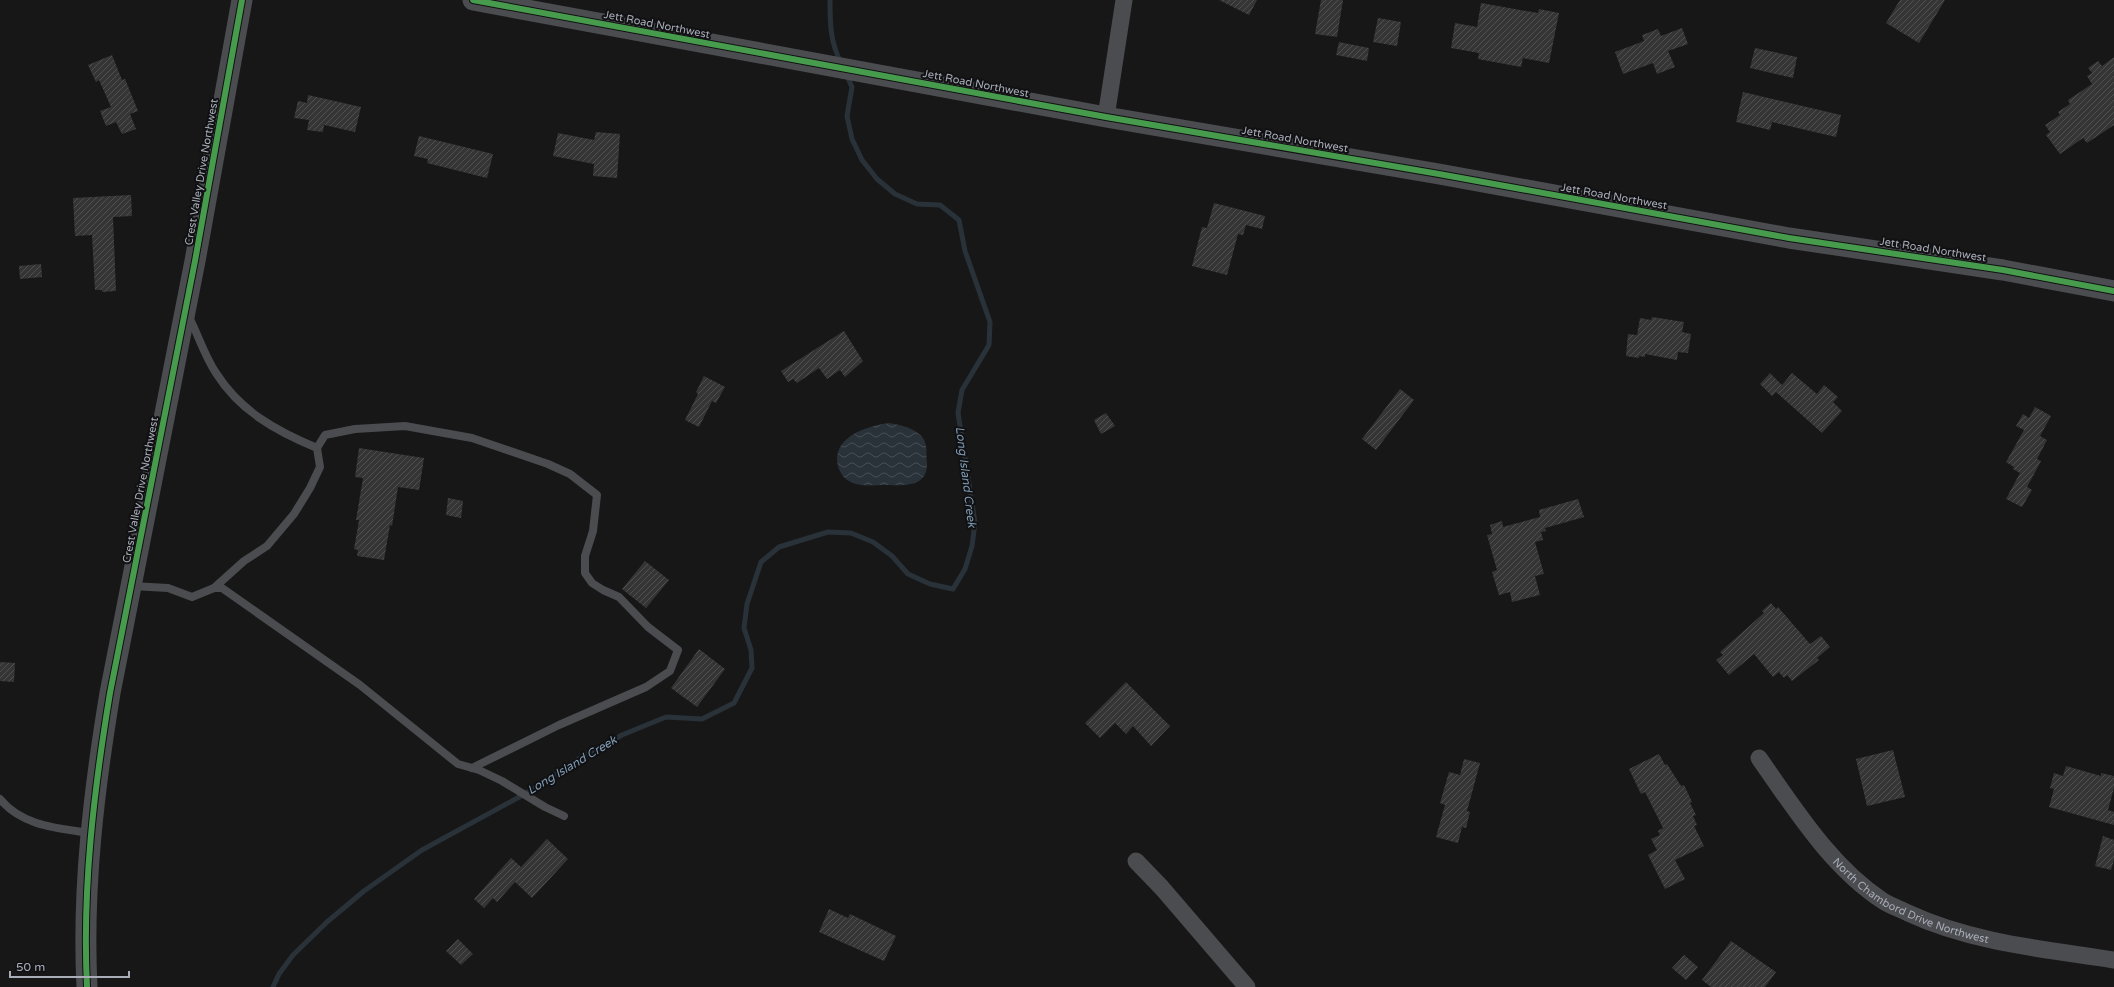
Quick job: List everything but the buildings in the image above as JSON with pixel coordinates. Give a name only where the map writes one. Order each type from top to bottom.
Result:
[{"type":"street","name":"Crest Valley Drive Northwest","points":[[87,987],[87,898],[91,833],[106,716],[185,310],[242,0]]},
{"type":"street","name":"Jett Road Northwest","points":[[473,0],[821,63],[1106,117],[1439,174],[1789,238],[2003,270],[2114,291]]},
{"type":"street","points":[[1106,117],[1124,0]]},
{"type":"street","name":"North Chambord Drive Northwest","points":[[1759,758],[1822,846],[1848,872],[1884,902],[1928,922],[1976,937],[2114,960]]},
{"type":"street","points":[[1136,861],[1162,888],[1247,987]]},
{"type":"lane","points":[[185,310],[215,373],[238,401],[256,417],[275,429],[317,448]]},
{"type":"lane","points":[[214,588],[244,561],[267,546],[294,514],[310,488],[320,467],[317,448],[325,435],[338,431],[405,426],[472,438],[548,464],[570,474],[597,496],[593,531],[585,556],[585,573],[592,583],[619,597],[648,627],[678,650],[670,671],[646,687],[559,724],[472,768]]},
{"type":"lane","points":[[131,586],[168,588],[192,596],[214,588],[222,588],[360,685],[458,764],[472,768],[502,781],[545,807],[564,816]]},
{"type":"lane","points":[[0,798],[28,821],[53,828],[91,833]]},
{"type":"water","points":[[889,423],[912,429],[924,440],[927,464],[926,472],[923,478],[918,482],[905,485],[863,485],[855,484],[846,479],[839,469],[837,456],[840,447],[845,440],[861,430]]},
{"type":"waterway","name":"Long Island Creek","points":[[830,0],[831,32],[837,55],[841,63]]},
{"type":"waterway","name":"Long Island Creek","points":[[273,987],[279,974],[293,955],[327,922],[364,891],[422,850],[532,790],[580,758],[622,735],[666,717],[702,719],[734,703],[752,668],[751,650],[744,628],[747,604],[761,562],[779,547],[828,532],[851,533],[873,542],[892,556],[908,574],[930,584],[953,589],[965,569],[972,546],[975,523],[958,413],[962,390],[989,345],[990,322],[965,251],[959,220],[940,205],[917,204],[895,194],[877,179],[862,160],[852,139],[847,116],[852,87],[847,76]]},
{"type":"cycle path","points":[[87,987],[86,913],[88,876],[94,803],[104,729],[195,261],[242,0]]},
{"type":"cycle path","points":[[473,0],[1106,117],[1439,174],[1789,238],[2003,270],[2114,291]]}]
